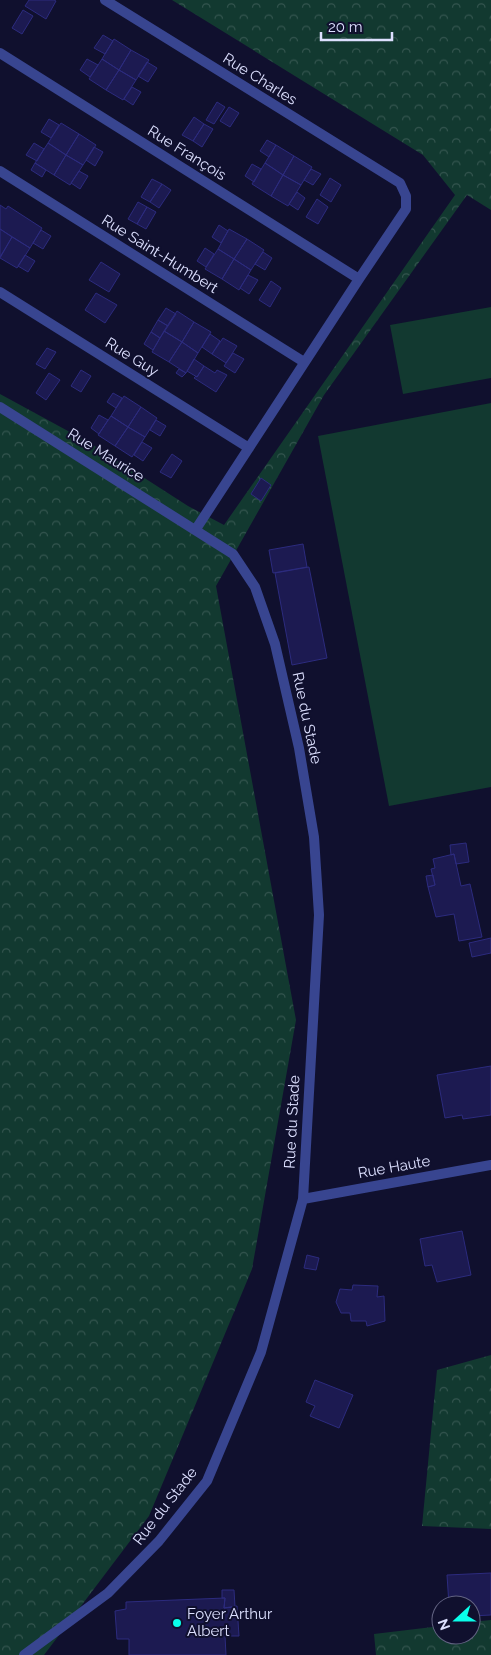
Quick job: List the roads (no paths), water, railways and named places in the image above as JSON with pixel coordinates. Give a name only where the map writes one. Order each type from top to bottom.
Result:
[{"type":"street","name":"Rue Charles","points":[[105,0],[400,184],[406,196],[406,209],[358,279]]},
{"type":"street","name":"Rue François","points":[[0,53],[358,279]]},
{"type":"street","name":"Rue Saint-Humbert","points":[[0,171],[304,362]]},
{"type":"street","points":[[196,529],[358,279]]},
{"type":"street","name":"Rue Guy","points":[[0,292],[249,448]]},
{"type":"street","name":"Rue Maurice","points":[[0,407],[196,529]]},
{"type":"street","name":"Rue du Stade","points":[[24,1655],[108,1593],[159,1541],[207,1481],[261,1352],[303,1199],[319,915],[314,837],[299,748],[275,644],[255,587],[233,554],[196,529]]},
{"type":"street","name":"Rue Haute","points":[[303,1199],[491,1164]]},
{"type":"place","name":"Foyer Arthur Albert","points":[[177,1623]]}]
